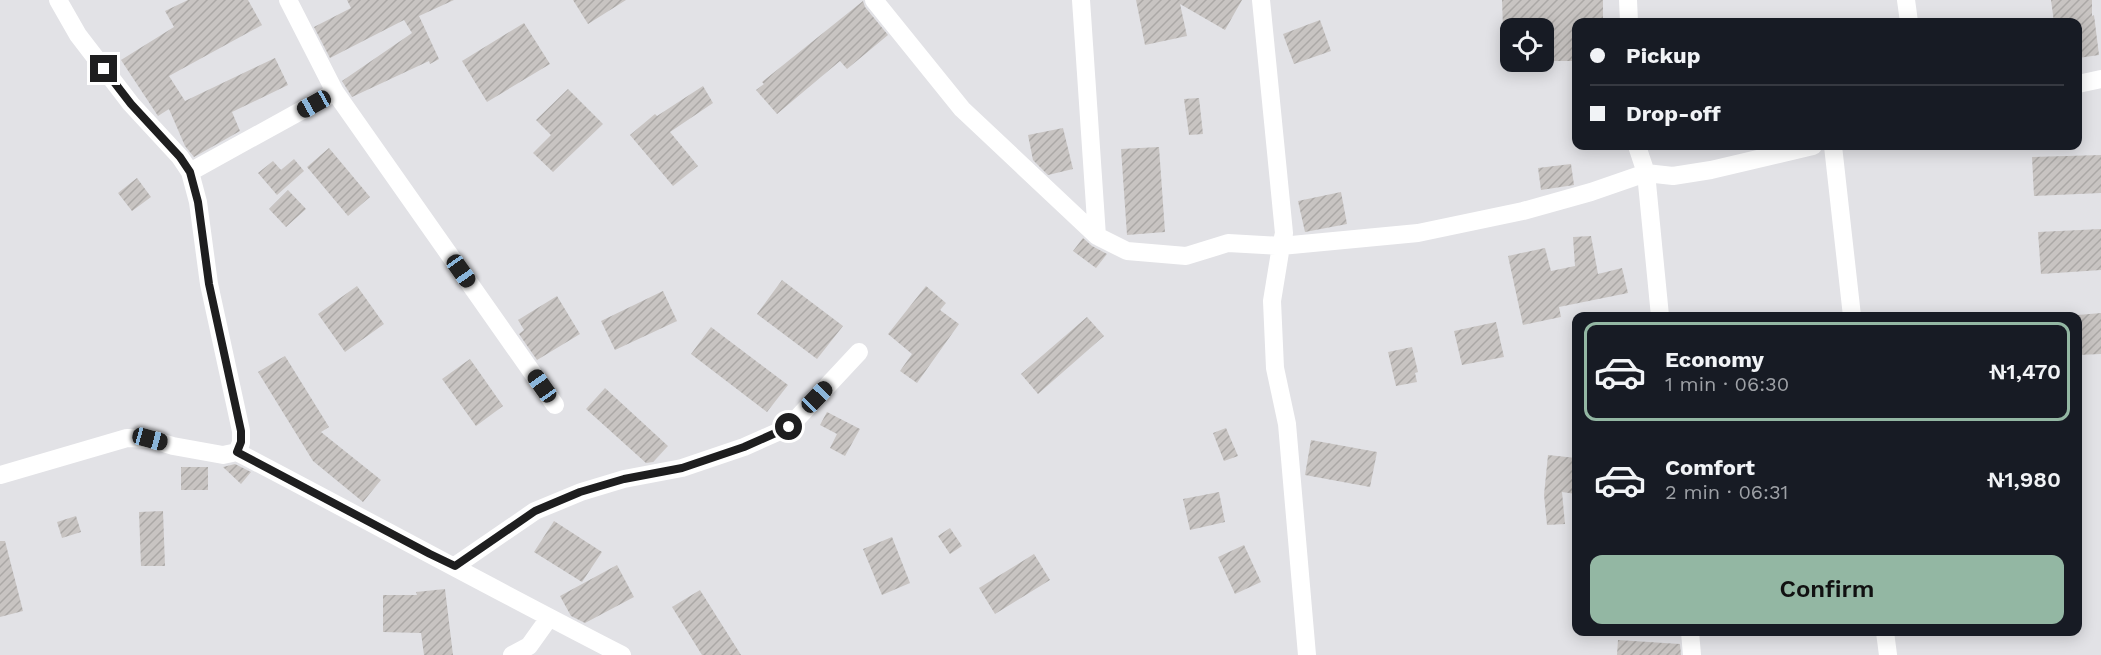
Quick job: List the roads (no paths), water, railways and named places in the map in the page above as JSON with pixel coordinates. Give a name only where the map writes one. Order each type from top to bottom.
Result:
[{"type":"street","points":[[58,0],[78,35],[131,104],[180,157],[190,172],[198,202],[209,284],[241,431],[241,442],[237,452]]},
{"type":"street","points":[[288,0],[335,92],[555,405]]},
{"type":"street","points":[[874,0],[962,109],[1097,236],[1127,251],[1186,256],[1228,243],[1281,246],[1418,233],[1523,211],[1591,192],[1646,173],[1673,176],[1711,170],[1796,150]]},
{"type":"street","points":[[1081,0],[1097,236]]},
{"type":"street","points":[[1261,0],[1284,233],[1272,301],[1275,368],[1287,424],[1307,655]]},
{"type":"street","points":[[1628,0],[1629,18]]},
{"type":"street","points":[[1906,0],[1908,18]]},
{"type":"street","points":[[2082,83],[2101,79]]},
{"type":"street","points":[[190,172],[335,92]]},
{"type":"street","points":[[1638,150],[1646,173],[1660,312]]},
{"type":"street","points":[[1833,150],[1852,312]]},
{"type":"street","points":[[455,566],[535,511],[580,492],[624,479],[682,468],[744,447],[789,427],[859,352]]},
{"type":"street","points":[[0,475],[127,438],[150,439],[173,446],[223,455],[237,452],[622,655]]},
{"type":"street","points":[[512,655],[529,646],[549,618]]},
{"type":"street","points":[[1690,636],[1692,655]]},
{"type":"street","points":[[1886,636],[1888,655]]}]
